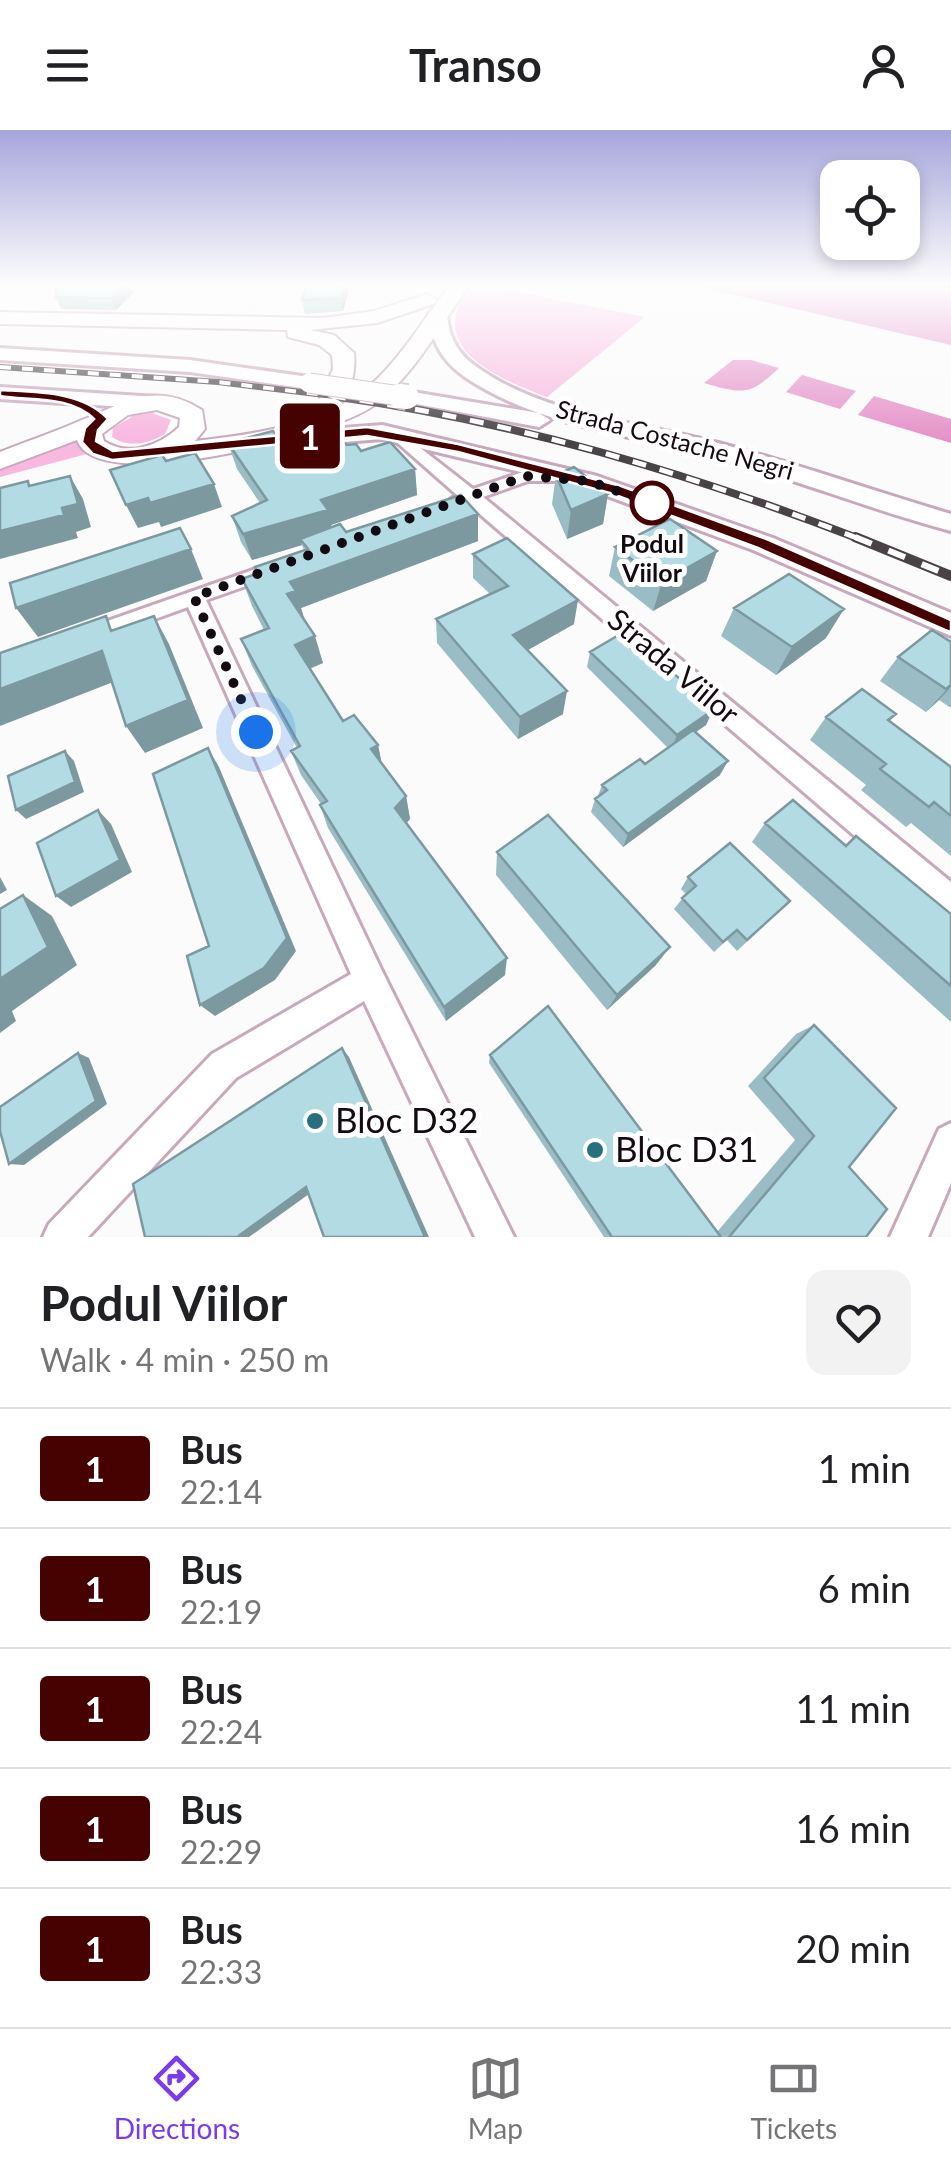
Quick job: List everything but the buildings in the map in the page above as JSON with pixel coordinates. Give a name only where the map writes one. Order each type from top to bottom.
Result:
[{"type":"main road","points":[[317,338],[333,343],[345,357],[332,398]]},
{"type":"main road","points":[[228,445],[309,426],[361,403],[390,379],[414,338]]},
{"type":"main road","name":"Strada Costache Negri","points":[[442,338],[454,358],[468,371],[516,396],[751,460],[947,533]]},
{"type":"main road","name":"Strada Costache Negri","points":[[0,354],[190,366],[518,416],[643,444],[947,533]]},
{"type":"main road","points":[[0,393],[179,406],[194,420],[226,425],[276,421],[332,398],[367,363]]},
{"type":"main road","points":[[50,397],[81,404],[98,431],[122,456],[344,432],[396,434],[588,481],[763,544],[951,625]]},
{"type":"main road","points":[[0,477],[98,431],[127,408],[156,403]]},
{"type":"main road","points":[[152,453],[184,438],[194,420]]},
{"type":"main road","points":[[0,461],[98,431]]},
{"type":"street","name":"Strada Viilor","points":[[396,434],[951,900]]},
{"type":"street","points":[[436,509],[526,476],[588,481]]},
{"type":"street","points":[[71,641],[287,564]]},
{"type":"street","points":[[194,597],[370,980],[495,1237]]},
{"type":"street","points":[[62,1237],[224,1066],[370,980]]},
{"type":"street","points":[[909,1237],[951,1142]]},
{"type":"shaded area","points":[[459,338],[620,338],[547,397],[484,367]]},
{"type":"shaded area","points":[[919,338],[951,338],[951,345]]},
{"type":"shaded area","points":[[733,360],[751,360],[779,368],[760,384],[745,390],[704,383]]},
{"type":"shaded area","points":[[802,375],[856,391],[840,409],[786,392]]},
{"type":"shaded area","points":[[874,396],[951,419],[951,443],[858,415]]},
{"type":"shaded area","points":[[152,413],[171,420],[165,434],[138,443],[112,437],[113,428],[133,416]]},
{"type":"shaded area","points":[[74,434],[98,451],[0,477],[0,461]]},
{"type":"railway","points":[[0,367],[218,382],[350,398]]},
{"type":"railway","points":[[332,396],[468,420],[601,452],[732,493],[862,540]]},
{"type":"railway","points":[[855,537],[951,576]]},
{"type":"bus line","name":"1","points":[[0,393],[69,400],[90,408],[102,419],[89,433],[89,442],[98,451],[112,456],[344,432],[396,434],[458,448],[616,490],[763,544],[951,625]]},
{"type":"place","name":"Podul Viilor","points":[[652,503]]},
{"type":"place","name":"Bloc D32","points":[[315,1121]]},
{"type":"place","name":"Bloc D31","points":[[595,1150]]},
{"type":"route","points":[[256,732],[194,597],[511,479],[541,475],[588,481],[658,505],[652,503]]}]
